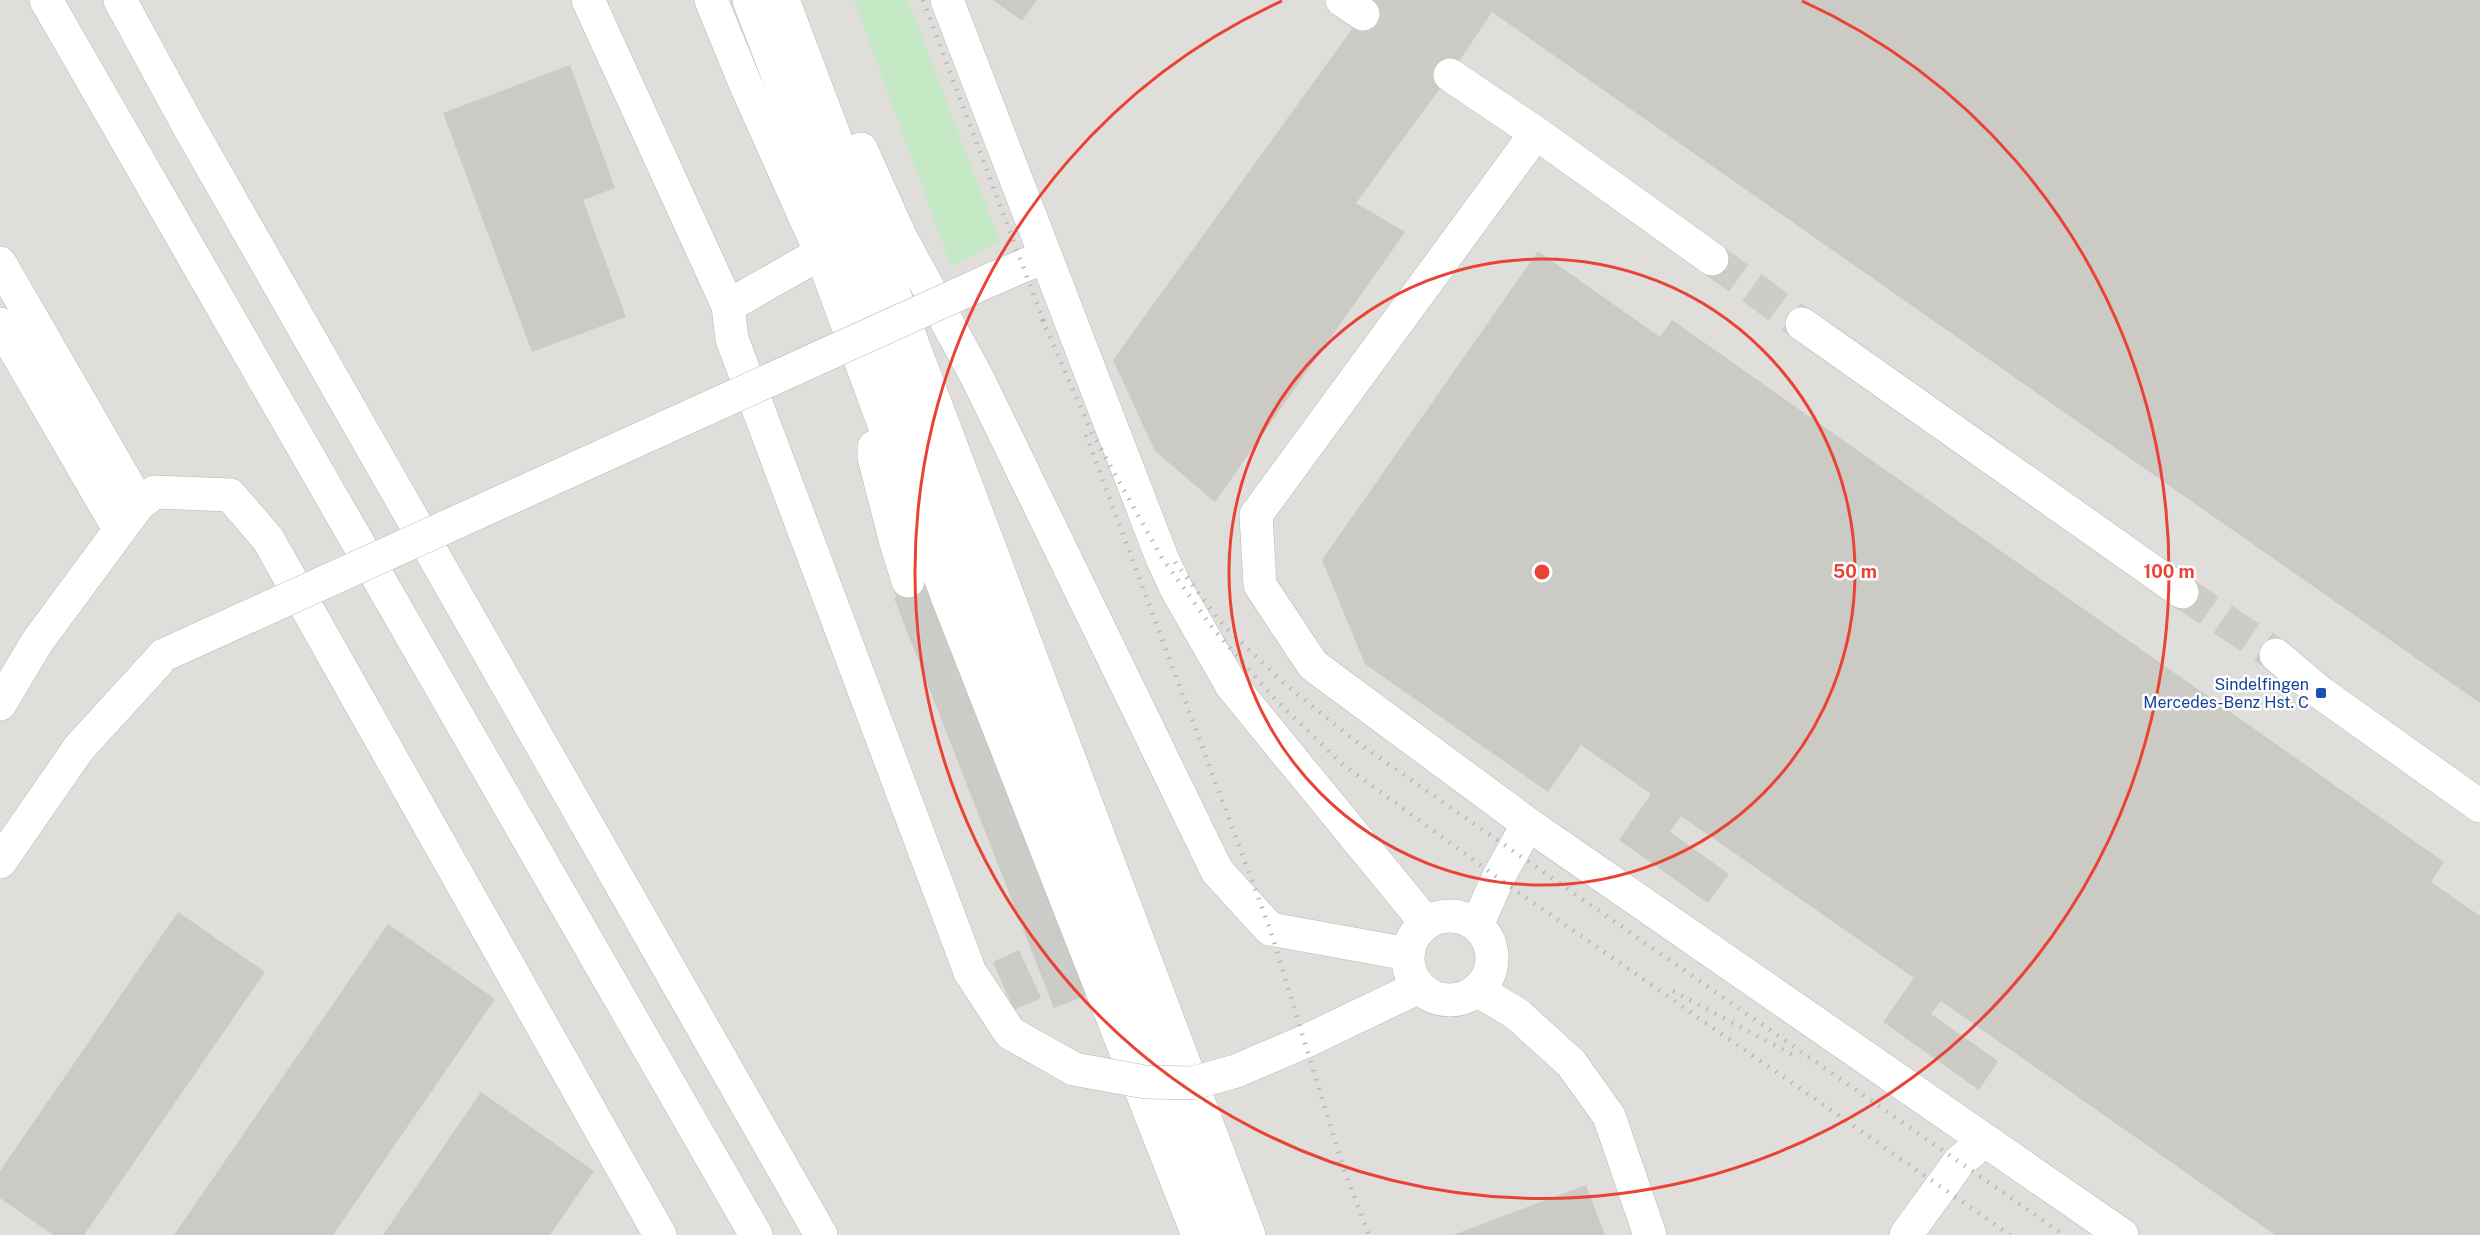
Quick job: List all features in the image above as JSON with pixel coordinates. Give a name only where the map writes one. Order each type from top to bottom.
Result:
[{"type":"street","points":[[46,0],[756,1235]]},
{"type":"street","points":[[120,0],[199,146],[821,1235]]},
{"type":"street","points":[[588,0],[728,306],[732,339],[970,972],[1010,1033],[1074,1069],[1145,1082],[1193,1083],[1236,1071],[1306,1041],[1419,987]]},
{"type":"street","points":[[711,0],[745,83],[821,253],[874,400],[1043,843],[1198,1235]]},
{"type":"street","points":[[749,0],[1223,1235]]},
{"type":"street","points":[[783,0],[1249,1235]]},
{"type":"street","points":[[795,0],[901,238],[977,377],[1217,871],[1270,929],[1408,954]]},
{"type":"street","points":[[947,0],[1044,257],[1176,590],[1232,686],[1426,923]]},
{"type":"street","points":[[1450,75],[1536,133],[1712,259]]},
{"type":"street","points":[[1536,133],[1256,514],[1260,585],[1313,664],[1528,824],[2122,1235]]},
{"type":"street","points":[[728,306],[821,253]]},
{"type":"street","points":[[0,862],[79,748],[164,655],[1044,257]]},
{"type":"street","points":[[0,264],[139,504]]},
{"type":"street","points":[[0,324],[119,529]]},
{"type":"street","points":[[1802,324],[2182,592]]},
{"type":"street","points":[[874,400],[874,457],[908,581]]},
{"type":"street","points":[[0,704],[37,642],[139,504],[155,492],[230,495],[268,539],[660,1235]]},
{"type":"street","points":[[2276,655],[2321,693],[2480,806]]},
{"type":"street","points":[[1477,926],[1498,878],[1528,824]]},
{"type":"street","points":[[1452,916],[1465,919],[1477,926],[1486,937],[1491,951],[1492,965],[1487,979],[1477,990],[1466,997],[1440,1000],[1428,995],[1419,987],[1408,966],[1408,954],[1411,942],[1426,923],[1452,916]]},
{"type":"street","points":[[1477,990],[1517,1014],[1572,1063],[1609,1116],[1650,1235]]},
{"type":"street","points":[[1906,1235],[1959,1162],[1984,1141]]},
{"type":"shaded area","points":[[0,0],[2480,0],[2480,1235],[0,1235]]},
{"type":"green space","points":[[854,0],[908,0],[1000,242],[951,266]]},
{"type":"building","points":[[993,0],[1037,0],[1022,21]]},
{"type":"building","points":[[1373,0],[2480,0],[2480,703],[1492,12],[1450,75],[1356,203],[1405,232],[1215,502],[1155,451],[1113,360]]},
{"type":"building","points":[[570,65],[615,188],[583,200],[626,317],[532,352],[443,113]]},
{"type":"building","points":[[1538,251],[1660,337],[1672,320],[2444,862],[2431,882],[2480,916],[2480,1235],[2275,1235],[1941,1001],[1931,1014],[1998,1061],[1979,1090],[1883,1022],[1914,978],[1681,816],[1670,832],[1729,874],[1708,903],[1619,840],[1651,794],[1581,745],[1548,792],[1365,664],[1322,560]]},
{"type":"building","points":[[931,584],[1090,994],[1054,1008],[894,598]]},
{"type":"building","points":[[178,912],[265,972],[84,1235],[53,1235],[0,1198],[0,1171]]},
{"type":"building","points":[[388,924],[495,999],[333,1235],[174,1235]]},
{"type":"building","points":[[1019,950],[1041,998],[1014,1010],[993,962]]},
{"type":"building","points":[[481,1092],[594,1171],[550,1235],[383,1235]]},
{"type":"building","points":[[1586,1185],[1605,1235],[1453,1235]]},
{"type":"tunnel","points":[[1420,55],[1460,0]]},
{"type":"tunnel","points":[[1363,14],[1450,75]]},
{"type":"tunnel","points":[[1712,259],[1802,324]]},
{"type":"tunnel","points":[[908,581],[1070,989]]},
{"type":"tunnel","points":[[2182,592],[2276,655]]},
{"type":"railway","points":[[923,0],[1045,325]]},
{"type":"railway","points":[[1042,319],[1092,433],[1162,558],[1214,630],[1275,699],[1341,763],[1498,878],[2010,1235]]},
{"type":"railway","points":[[1086,435],[1270,929],[1343,1167],[1369,1235]]},
{"type":"railway","points":[[1175,562],[1224,626],[1287,686],[1354,740],[2064,1235]]},
{"type":"railway","points":[[1673,991],[1795,1056]]},
{"type":"place","name":"Sindelfingen Mercedes-Benz Hst. C","points":[[2321,693]]}]
